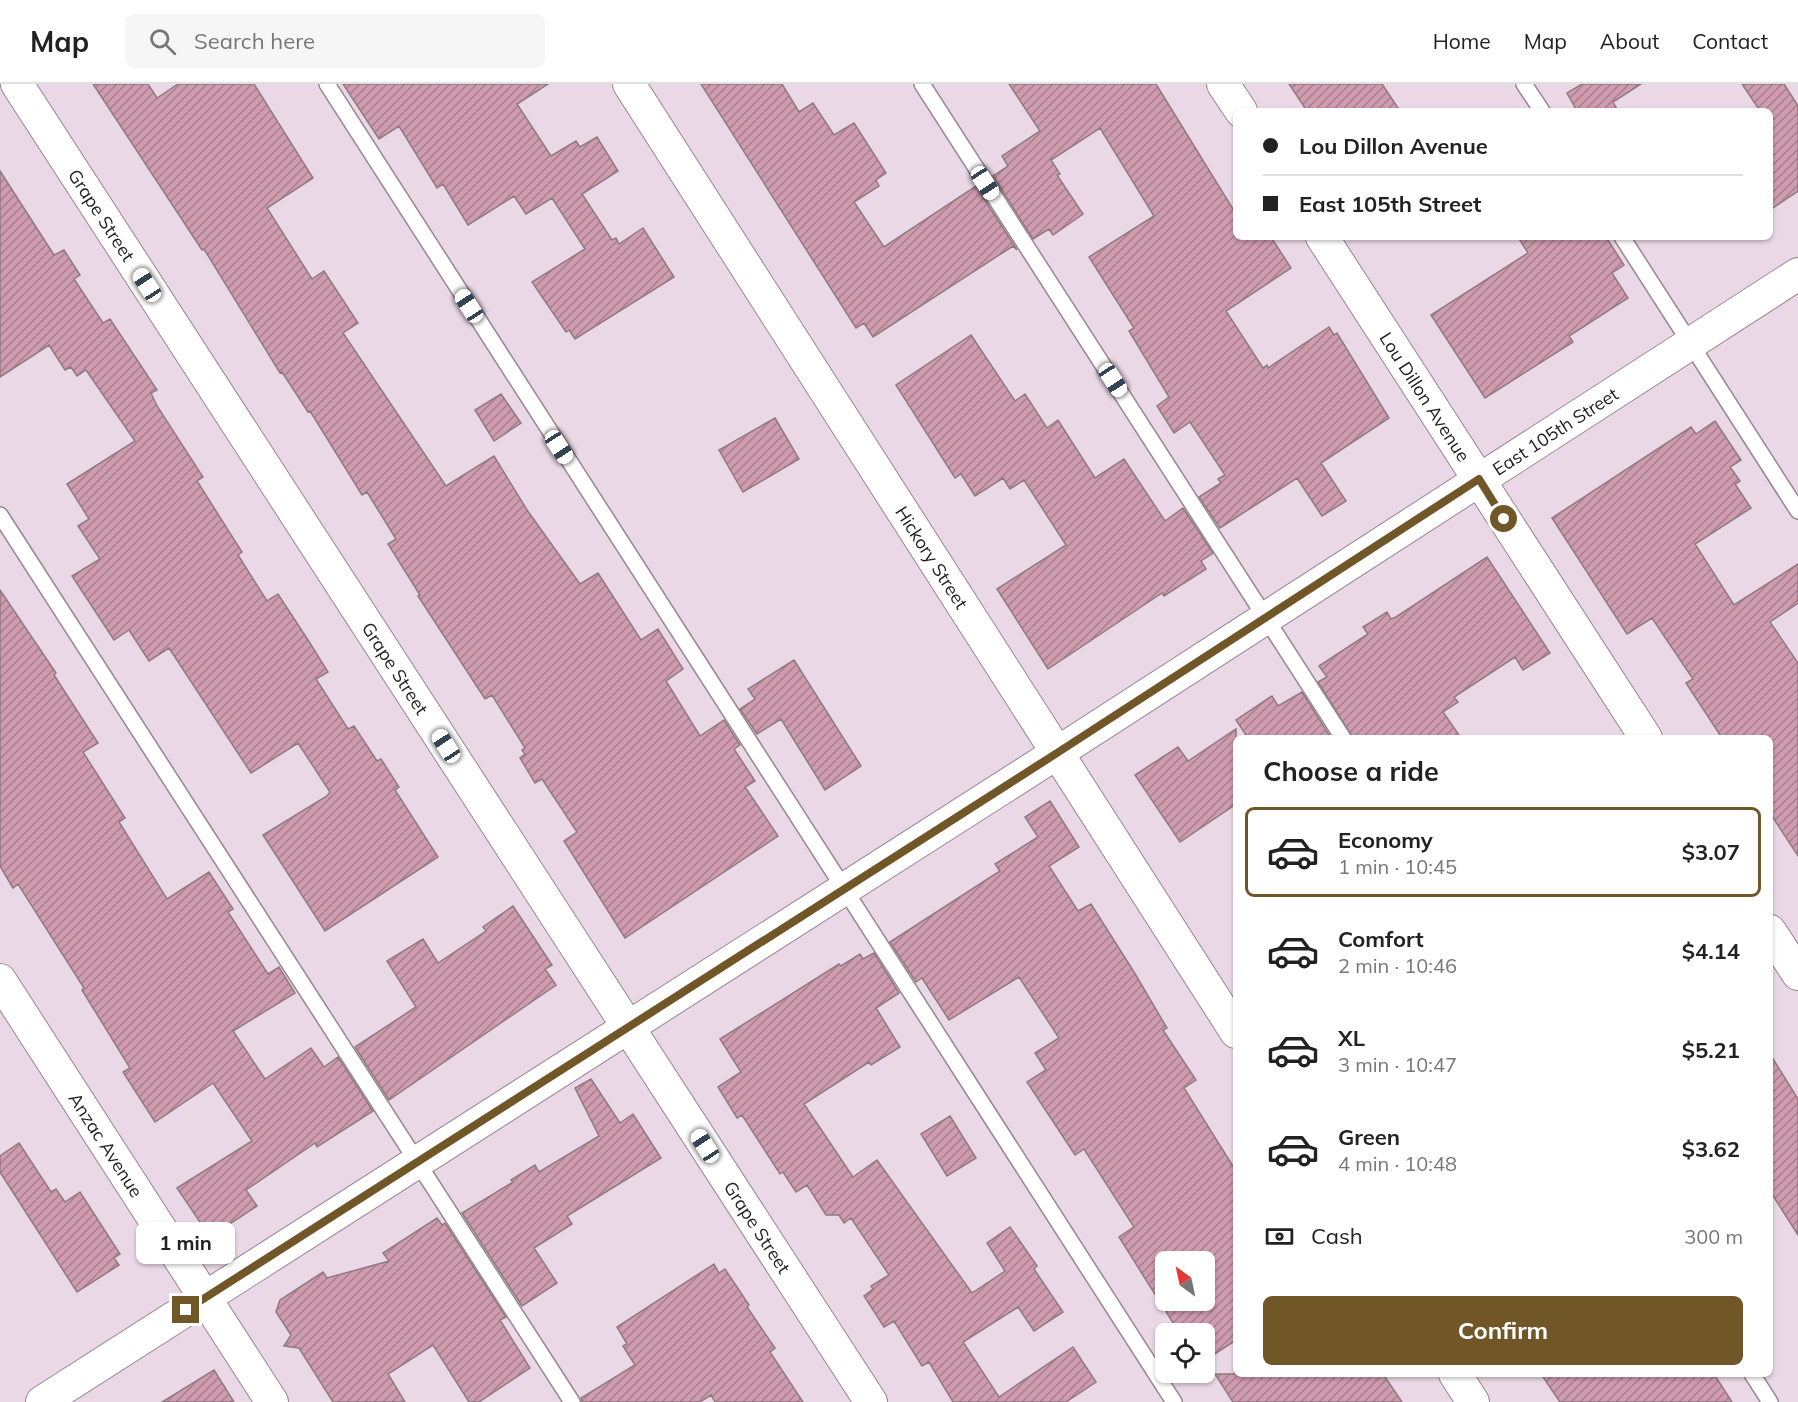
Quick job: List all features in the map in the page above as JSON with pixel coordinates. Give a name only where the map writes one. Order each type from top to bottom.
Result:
[{"type":"street","name":"Grape Street","points":[[17,84],[871,1402]]},
{"type":"street","name":"Hickory Street","points":[[629,84],[1233,1027]]},
{"type":"street","points":[[1223,84],[1239,108]]},
{"type":"street","name":"Lou Dillon Avenue","points":[[1324,240],[1644,735]]},
{"type":"street","name":"East 105th Street","points":[[42,1402],[1057,753],[1798,274]]},
{"type":"street","points":[[1773,936],[1798,974]]},
{"type":"street","name":"Anzac Avenue","points":[[0,980],[272,1402]]},
{"type":"street","points":[[1457,1377],[1473,1402]]},
{"type":"lane","points":[[327,84],[1174,1402]]},
{"type":"lane","points":[[922,84],[1341,735]]},
{"type":"lane","points":[[1524,84],[1540,108]]},
{"type":"lane","points":[[1624,240],[1798,511]]},
{"type":"lane","points":[[0,515],[572,1402]]},
{"type":"lane","points":[[1754,1377],[1770,1402]]},
{"type":"building","points":[[93,84],[148,84],[157,98],[178,84],[254,84],[313,178],[267,208],[312,279],[324,271],[358,323],[343,333],[446,486],[494,456],[527,510],[580,584],[598,573],[641,640],[658,629],[683,669],[666,681],[700,736],[724,720],[740,745],[734,749],[755,781],[745,787],[778,836],[625,938],[564,841],[577,832],[542,779],[535,783],[520,758],[525,754],[522,750],[525,748],[492,695],[485,699],[418,596],[420,595],[388,544],[396,539],[367,492],[362,495],[310,411],[308,412],[282,372],[280,373],[204,249],[202,250]]},
{"type":"building","points":[[343,84],[548,84],[517,104],[551,156],[576,141],[580,147],[597,137],[618,171],[582,194],[612,240],[616,238],[619,244],[643,228],[674,277],[575,339],[569,330],[566,332],[532,282],[585,249],[552,198],[526,214],[514,196],[468,225],[443,184],[437,188],[399,126],[379,139]]},
{"type":"building","points":[[701,84],[782,84],[799,112],[813,103],[834,135],[854,123],[886,173],[876,180],[879,186],[854,202],[884,247],[976,186],[1017,250],[1013,246],[873,337],[864,323],[856,328]]},
{"type":"building","points":[[1009,84],[1156,84],[1233,209],[1233,240],[1273,240],[1291,268],[1226,311],[1263,368],[1267,365],[1268,368],[1329,327],[1334,335],[1337,333],[1389,418],[1321,463],[1346,501],[1322,516],[1297,478],[1220,528],[1199,497],[1221,483],[1218,479],[1225,475],[1190,422],[1174,433],[1157,406],[1169,397],[1129,331],[1134,328],[1089,257],[1154,216],[1100,128],[1051,160],[1060,174],[1057,175],[1083,214],[1053,235],[1049,229],[1033,239],[993,176],[1008,166],[1002,156],[1040,131]]},
{"type":"building","points":[[1289,84],[1382,84],[1398,108],[1305,108]]},
{"type":"building","points":[[1582,84],[1641,84],[1613,102],[1616,108],[1575,108],[1567,93]]},
{"type":"building","points":[[1742,84],[1784,84],[1798,106],[1798,191],[1773,208],[1773,108],[1758,108]]},
{"type":"building","points":[[0,171],[54,255],[64,250],[80,275],[74,279],[103,323],[110,319],[157,390],[151,393],[157,406],[203,477],[197,481],[242,552],[238,555],[267,601],[278,594],[328,672],[316,679],[348,729],[354,726],[377,761],[381,759],[399,787],[395,790],[438,857],[325,931],[263,835],[330,792],[298,743],[251,773],[169,648],[149,661],[129,630],[114,640],[72,576],[100,559],[78,526],[89,519],[67,484],[135,441],[86,370],[77,376],[71,367],[65,370],[49,345],[0,377]]},
{"type":"building","points":[[1520,240],[1608,240],[1624,265],[1612,273],[1628,298],[1569,336],[1573,342],[1485,398],[1431,315],[1528,253]]},
{"type":"building","points":[[971,335],[1015,401],[1025,394],[1047,428],[1058,420],[1095,478],[1124,459],[1165,521],[1183,508],[1213,553],[1201,561],[1206,569],[1164,596],[1162,593],[1048,669],[997,589],[1066,545],[1024,480],[1010,489],[1003,478],[975,496],[961,474],[955,478],[896,385]]},
{"type":"building","points":[[501,394],[521,423],[494,441],[475,410]]},
{"type":"building","points":[[775,418],[799,459],[743,492],[719,450]]},
{"type":"building","points":[[1715,421],[1741,460],[1730,467],[1740,481],[1735,484],[1751,508],[1695,544],[1734,605],[1798,564],[1798,603],[1770,622],[1798,663],[1798,856],[1773,818],[1773,735],[1720,735],[1686,683],[1693,679],[1652,618],[1627,634],[1552,518],[1691,427],[1696,434]]},
{"type":"building","points":[[1487,557],[1550,653],[1523,670],[1515,657],[1454,697],[1458,702],[1443,712],[1459,735],[1351,735],[1318,682],[1327,677],[1319,666],[1368,634],[1363,627],[1387,612],[1391,619]]},
{"type":"building","points":[[0,590],[56,673],[54,675],[98,743],[83,752],[125,818],[119,822],[167,899],[209,872],[233,909],[228,912],[268,974],[279,967],[295,993],[233,1031],[265,1079],[311,1048],[324,1067],[338,1057],[373,1111],[317,1147],[315,1143],[246,1190],[257,1206],[210,1237],[177,1188],[252,1141],[213,1083],[155,1122],[123,1072],[130,1068],[82,990],[84,988],[18,884],[13,888],[0,866]]},
{"type":"building","points":[[794,660],[861,766],[825,790],[781,719],[757,734],[740,709],[755,699],[748,689]]},
{"type":"building","points":[[1302,692],[1329,735],[1246,735],[1236,720],[1272,696],[1278,706]]},
{"type":"building","points":[[1236,729],[1236,735],[1233,735],[1233,806],[1180,842],[1135,775],[1178,747],[1188,761]]},
{"type":"building","points":[[1050,801],[1079,847],[1049,866],[1078,911],[1091,904],[1167,1028],[1163,1030],[1196,1080],[1184,1088],[1233,1166],[1233,1342],[1215,1354],[1215,1323],[1173,1323],[1166,1311],[1215,1311],[1215,1251],[1155,1251],[1155,1294],[1119,1237],[1134,1227],[1084,1149],[1075,1155],[1027,1082],[1046,1070],[1035,1053],[1059,1038],[1019,977],[949,1020],[922,978],[916,982],[890,942],[1000,871],[995,864],[1038,837],[1025,817]]},
{"type":"building","points":[[513,906],[552,965],[545,969],[556,985],[389,1100],[355,1047],[416,1007],[387,961],[423,939],[438,963],[486,931],[483,927]]},
{"type":"building","points":[[874,953],[899,993],[876,1008],[900,1047],[871,1065],[869,1062],[804,1104],[853,1177],[877,1160],[972,1293],[1005,1271],[987,1243],[1010,1227],[1037,1266],[1034,1269],[1063,1312],[1034,1331],[1018,1307],[963,1342],[999,1397],[1073,1347],[1096,1382],[1066,1402],[953,1402],[929,1362],[922,1366],[894,1321],[884,1327],[864,1296],[873,1289],[871,1286],[889,1275],[851,1218],[844,1223],[839,1215],[826,1215],[807,1185],[796,1192],[783,1172],[780,1174],[742,1115],[737,1118],[718,1087],[741,1072],[720,1039],[839,964],[841,966],[860,954],[863,959]]},
{"type":"building","points":[[1773,1059],[1798,1099],[1798,1235],[1773,1196]]},
{"type":"building","points":[[591,1079],[620,1123],[633,1114],[661,1158],[567,1216],[572,1224],[534,1248],[557,1283],[522,1306],[462,1213],[513,1182],[511,1180],[535,1165],[539,1172],[599,1136],[575,1088]]},
{"type":"building","points":[[950,1116],[976,1158],[947,1176],[921,1134]]},
{"type":"building","points":[[19,1143],[51,1192],[56,1189],[65,1202],[80,1192],[120,1254],[114,1258],[119,1265],[77,1292],[0,1172],[0,1156]]},
{"type":"building","points":[[437,1218],[442,1225],[445,1223],[506,1317],[500,1320],[530,1368],[479,1402],[469,1402],[433,1345],[388,1374],[405,1402],[333,1402],[299,1348],[284,1346],[291,1335],[276,1312],[280,1300],[323,1272],[327,1278],[389,1261],[383,1253]]},
{"type":"building","points":[[714,1264],[719,1273],[725,1269],[749,1305],[747,1307],[775,1348],[770,1352],[803,1402],[715,1402],[711,1395],[700,1402],[582,1402],[581,1398],[635,1365],[623,1346],[627,1344],[617,1327]]},
{"type":"building","points":[[214,1370],[234,1402],[162,1402]]},
{"type":"building","points":[[1215,1374],[1233,1374],[1233,1377],[1385,1377],[1402,1402],[1233,1402]]},
{"type":"building","points":[[1543,1377],[1716,1377],[1732,1402],[1560,1402]]},
{"type":"route","points":[[186,1310],[1057,753],[1479,479],[1504,519]]}]
